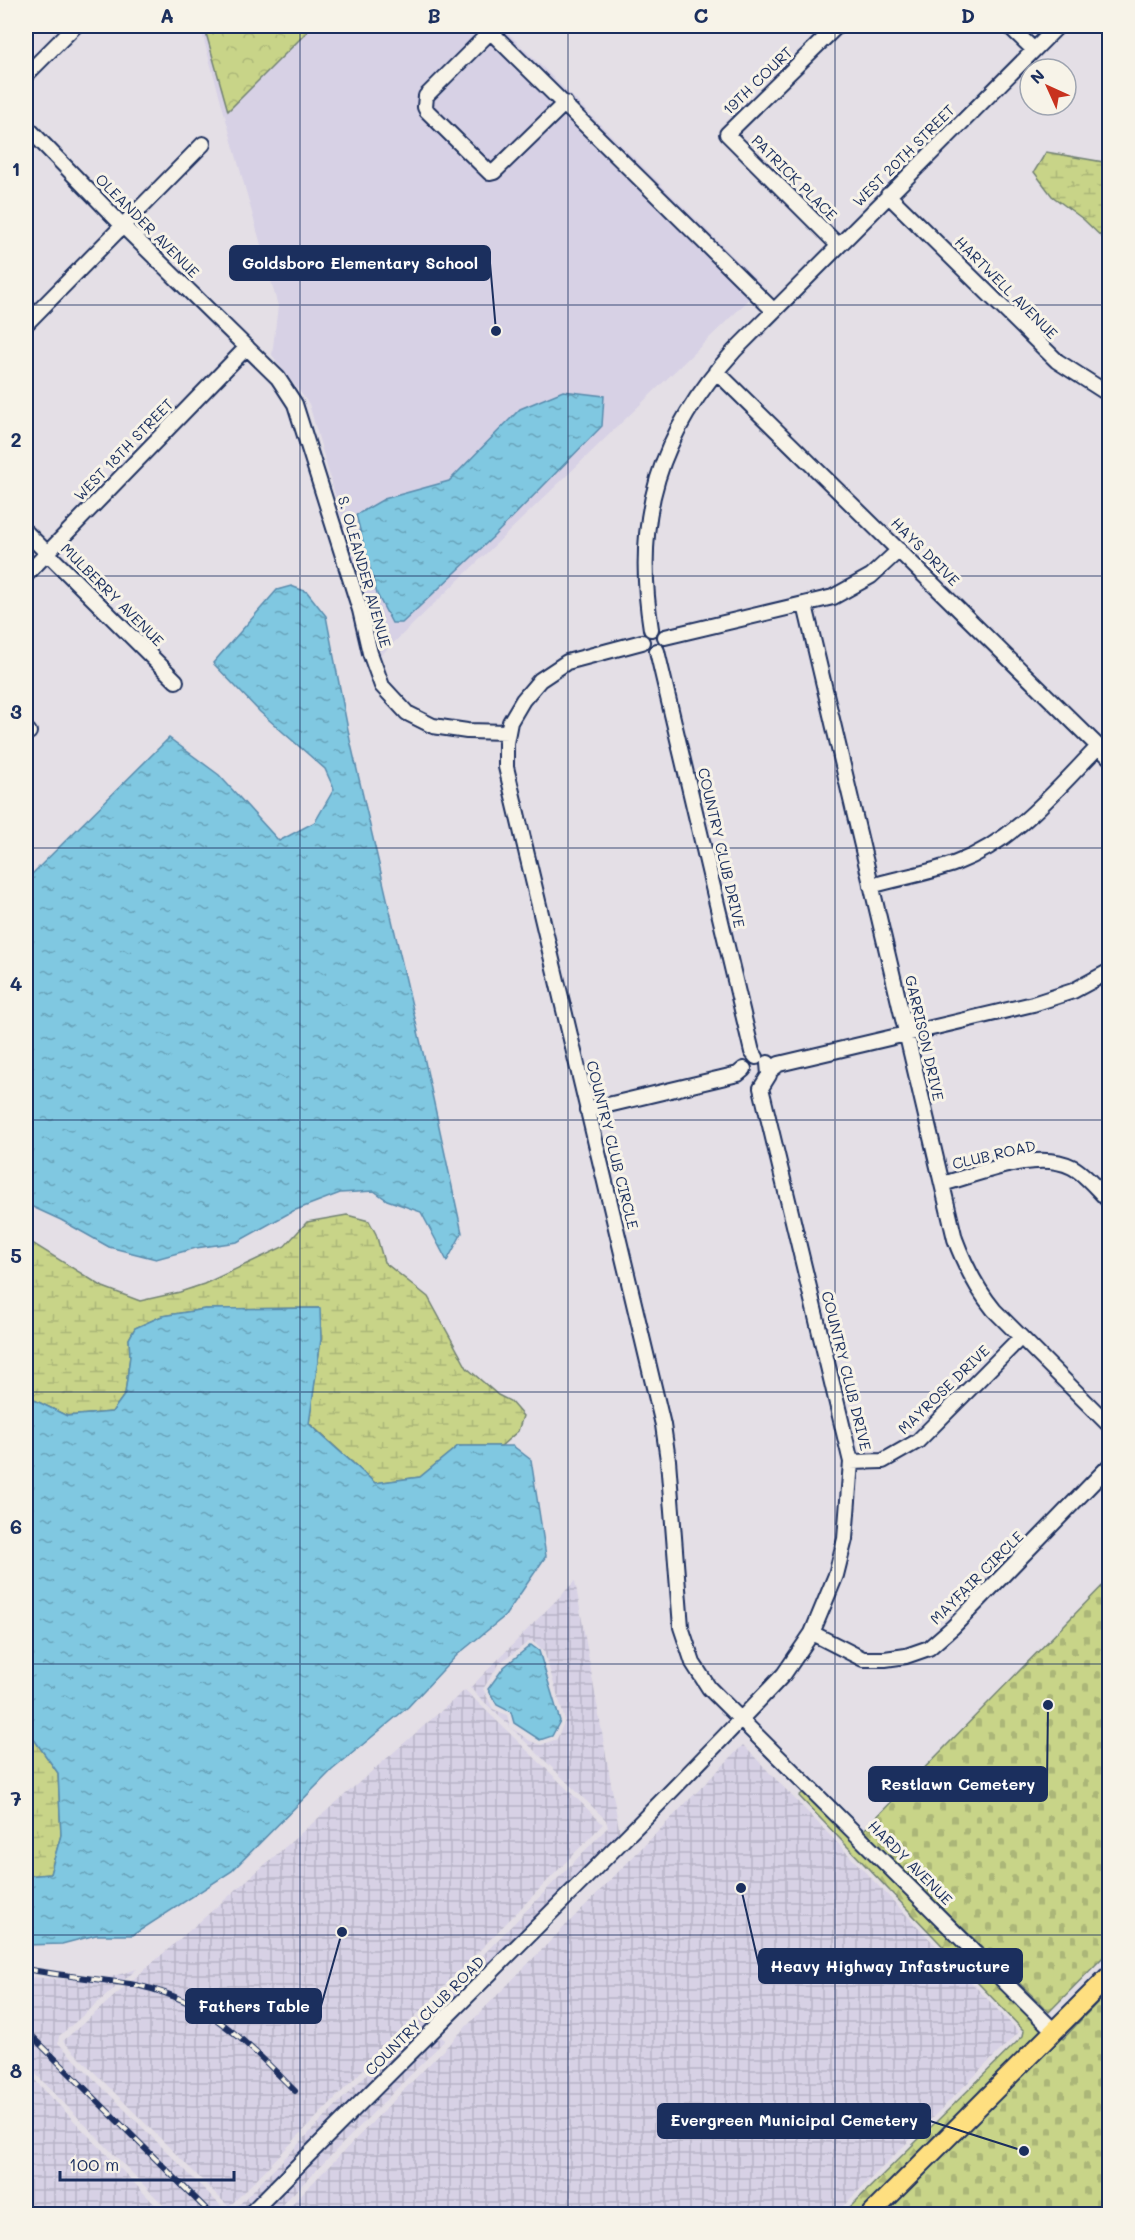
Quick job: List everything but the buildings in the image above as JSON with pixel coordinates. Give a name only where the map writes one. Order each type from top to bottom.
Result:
[{"type":"main road","points":[[871,2214],[1110,1975]]},
{"type":"street","points":[[26,75],[75,26]]},
{"type":"street","name":"19TH COURT","points":[[727,134],[837,26]]},
{"type":"street","points":[[1009,26],[1034,50]]},
{"type":"street","name":"WEST 20TH STREET","points":[[774,311],[1058,26]]},
{"type":"street","points":[[565,103],[494,172],[486,170],[426,111],[424,106],[426,96],[491,33],[565,103],[774,311],[716,371],[684,417],[666,454],[656,483],[648,520],[645,557],[646,598],[651,629]]},
{"type":"street","name":"OLEANDER AVENUE","points":[[26,126],[122,225],[247,347]]},
{"type":"street","name":"PATRICK PLACE","points":[[727,134],[838,245]]},
{"type":"street","points":[[26,324],[203,144]]},
{"type":"street","name":"HARTWELL AVENUE","points":[[888,195],[1057,361],[1110,394]]},
{"type":"street","name":"WEST 18TH STREET","points":[[26,575],[247,347]]},
{"type":"street","name":"S. OLEANDER AVENUE","points":[[247,347],[278,378],[295,404],[382,686],[407,713],[433,726],[467,731],[508,732]]},
{"type":"street","name":"HAYS DRIVE","points":[[716,371],[1110,758]]},
{"type":"street","name":"MULBERRY AVENUE","points":[[26,532],[176,681]]},
{"type":"street","points":[[665,637],[832,597],[853,588],[871,576],[899,550]]},
{"type":"street","name":"GARRISON DRIVE","points":[[805,605],[955,1239],[965,1266],[978,1292],[1020,1338],[1110,1426]]},
{"type":"street","points":[[651,629],[661,630],[665,637],[664,645],[657,651],[648,651],[642,642],[644,634],[651,629]]},
{"type":"street","name":"COUNTRY CLUB CIRCLE","points":[[642,642],[567,662],[540,680],[523,700],[510,722],[506,743],[506,767],[663,1425],[668,1460],[681,1627],[693,1663],[709,1688],[742,1719]]},
{"type":"street","name":"COUNTRY CLUB DRIVE","points":[[623,1840],[784,1674],[812,1633],[836,1575],[845,1539],[850,1498],[851,1462],[657,651]]},
{"type":"street","points":[[871,885],[957,863],[984,850],[1015,830],[1098,747]]},
{"type":"street","points":[[587,1110],[1033,1004],[1073,990],[1110,971]]},
{"type":"street","name":"CLUB ROAD","points":[[942,1184],[1032,1160],[1053,1160],[1074,1168],[1110,1202]]},
{"type":"street","name":"MAYROSE DRIVE","points":[[851,1462],[883,1461],[918,1441],[1020,1338]]},
{"type":"street","name":"MAYFAIR CIRCLE","points":[[812,1633],[863,1659],[895,1658],[929,1648],[953,1627],[1110,1466]]},
{"type":"street","name":"HARDY AVENUE","points":[[742,1719],[1054,2031]]},
{"type":"street","name":"COUNTRY CLUB ROAD","points":[[250,2214],[623,1840]]},
{"type":"shaded area","points":[[200,26],[501,26],[763,286],[381,655],[309,404],[272,355],[278,306]]},
{"type":"shaded area","points":[[575,1581],[620,1834],[240,2214],[172,2214],[26,2064],[26,1977],[81,1980],[111,1977],[137,1969],[59,2036],[58,2043],[225,2210],[232,2212],[608,1827],[606,1820],[511,1727],[530,1741],[541,1745],[557,1739],[565,1720],[544,1651],[531,1640],[500,1663],[483,1689],[493,1709],[507,1715],[510,1727],[470,1688]]},
{"type":"shaded area","points":[[465,1690],[603,1824],[229,2207],[63,2041]]},
{"type":"shaded area","points":[[743,1745],[1019,2032],[835,2214],[282,2214]]},
{"type":"shaded area","points":[[438,2034],[445,2040],[273,2214],[259,2214]]},
{"type":"shaded area","points":[[26,2071],[164,2214],[26,2214]]},
{"type":"green space","points":[[204,26],[313,26],[228,111]]},
{"type":"green space","points":[[1046,152],[1109,163],[1109,244],[1083,219],[1052,196],[1034,172]]},
{"type":"green space","points":[[347,1215],[369,1221],[376,1234],[384,1262],[428,1297],[467,1368],[498,1395],[510,1401],[523,1416],[518,1431],[501,1446],[458,1446],[420,1477],[375,1483],[309,1423],[321,1339],[319,1308],[205,1309],[162,1316],[135,1328],[129,1339],[130,1356],[125,1394],[112,1412],[67,1416],[26,1396],[26,1239],[103,1287],[140,1301],[204,1284],[285,1246],[307,1222]]},
{"type":"green space","points":[[1109,1579],[1109,1951],[1049,2012],[863,1831]]},
{"type":"green space","points":[[26,1728],[58,1773],[61,1835],[50,1874],[26,1876]]},
{"type":"green space","points":[[805,1791],[992,1977],[1044,2032],[862,2214],[843,2214],[1023,2036],[1024,2031],[799,1796]]},
{"type":"green space","points":[[1109,1990],[1109,2214],[878,2214],[1054,2031],[1063,2039]]},
{"type":"water","points":[[563,391],[604,396],[602,426],[492,538],[402,623],[392,623],[377,594],[356,515],[384,499],[449,481],[520,409]]},
{"type":"water","points":[[291,586],[307,592],[326,616],[350,740],[424,1057],[462,1233],[447,1261],[421,1212],[387,1200],[374,1191],[340,1193],[293,1211],[237,1242],[196,1248],[156,1259],[109,1247],[61,1220],[26,1204],[26,880],[169,738],[219,775],[279,841],[315,822],[334,789],[325,769],[260,712],[213,663],[277,590]]},
{"type":"water","points":[[320,1308],[321,1339],[309,1424],[375,1483],[420,1477],[458,1446],[513,1446],[531,1460],[546,1556],[505,1616],[457,1655],[408,1707],[332,1770],[232,1871],[133,1935],[96,1935],[62,1944],[26,1945],[26,1876],[50,1874],[61,1835],[58,1773],[26,1728],[26,1396],[67,1416],[112,1412],[125,1394],[130,1356],[129,1339],[135,1328],[162,1316],[205,1309]]},
{"type":"water","points":[[531,1645],[539,1651],[560,1721],[552,1736],[540,1740],[514,1723],[511,1712],[497,1705],[488,1689],[504,1667]]},
{"type":"railway","points":[[26,1969],[130,1984],[157,1990],[180,1999],[222,2023],[295,2091]]},
{"type":"railway","points":[[26,2030],[211,2214]]},
{"type":"place","name":"Goldsboro Elementary School","points":[[496,331]]},
{"type":"place","name":"Restlawn Cemetery","points":[[1048,1705]]},
{"type":"place","name":"Heavy Highway Infastructure","points":[[741,1888]]},
{"type":"place","name":"Fathers Table","points":[[342,1932]]},
{"type":"place","name":"Evergreen Municipal Cemetery","points":[[1024,2151]]}]
